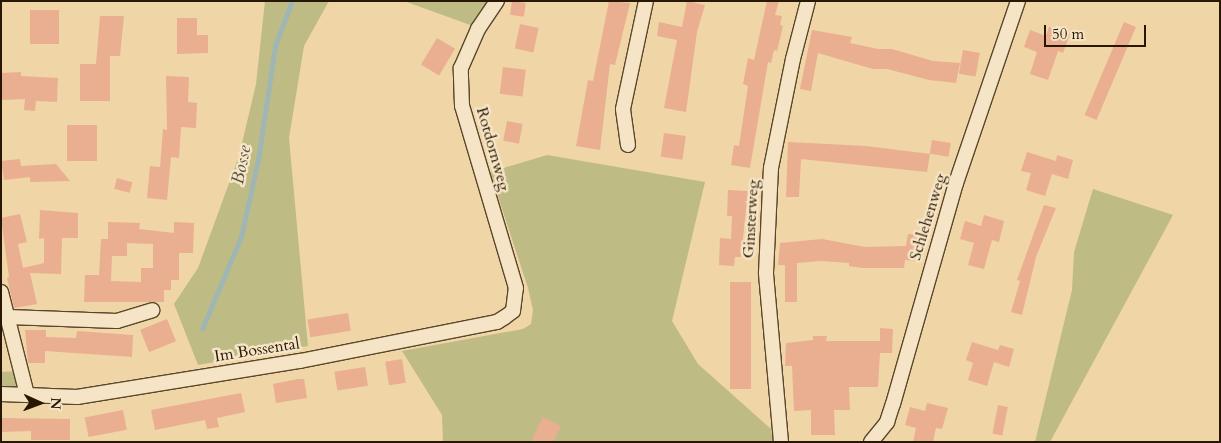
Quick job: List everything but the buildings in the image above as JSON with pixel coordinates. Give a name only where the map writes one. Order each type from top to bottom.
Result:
[{"type":"street","name":"Rotdornweg","points":[[497,1],[478,29],[461,68],[462,106],[516,288],[513,311]]},
{"type":"street","points":[[628,145],[623,109],[646,1]]},
{"type":"street","name":"Ginsterweg","points":[[781,442],[766,273],[771,168],[793,59],[808,1]]},
{"type":"street","name":"Schlehenweg","points":[[871,442],[887,422],[956,183],[1018,1]]},
{"type":"street","points":[[1,292],[27,395]]},
{"type":"street","points":[[8,317],[117,320],[152,310]]},
{"type":"street","name":"Im Bossental","points":[[1,394],[77,397],[300,361],[497,322],[513,311]]},
{"type":"shaded area","points":[[265,1],[329,1],[304,46],[289,138],[308,346],[198,365],[174,304],[198,268],[239,156],[256,84]]},
{"type":"shaded area","points":[[404,1],[489,1],[473,26]]},
{"type":"shaded area","points":[[547,155],[705,182],[672,321],[698,364],[771,429],[773,442],[443,442],[442,415],[402,351],[523,329],[531,324],[533,310],[528,288],[490,172]]},
{"type":"shaded area","points":[[1093,189],[1173,215],[1050,442],[1035,442],[1072,290],[1074,252]]},
{"type":"shaded area","points":[[19,371],[25,393],[1,393],[1,372]]},
{"type":"waterway","name":"Bosse","points":[[202,329],[241,237],[258,160],[275,46],[292,1]]}]
